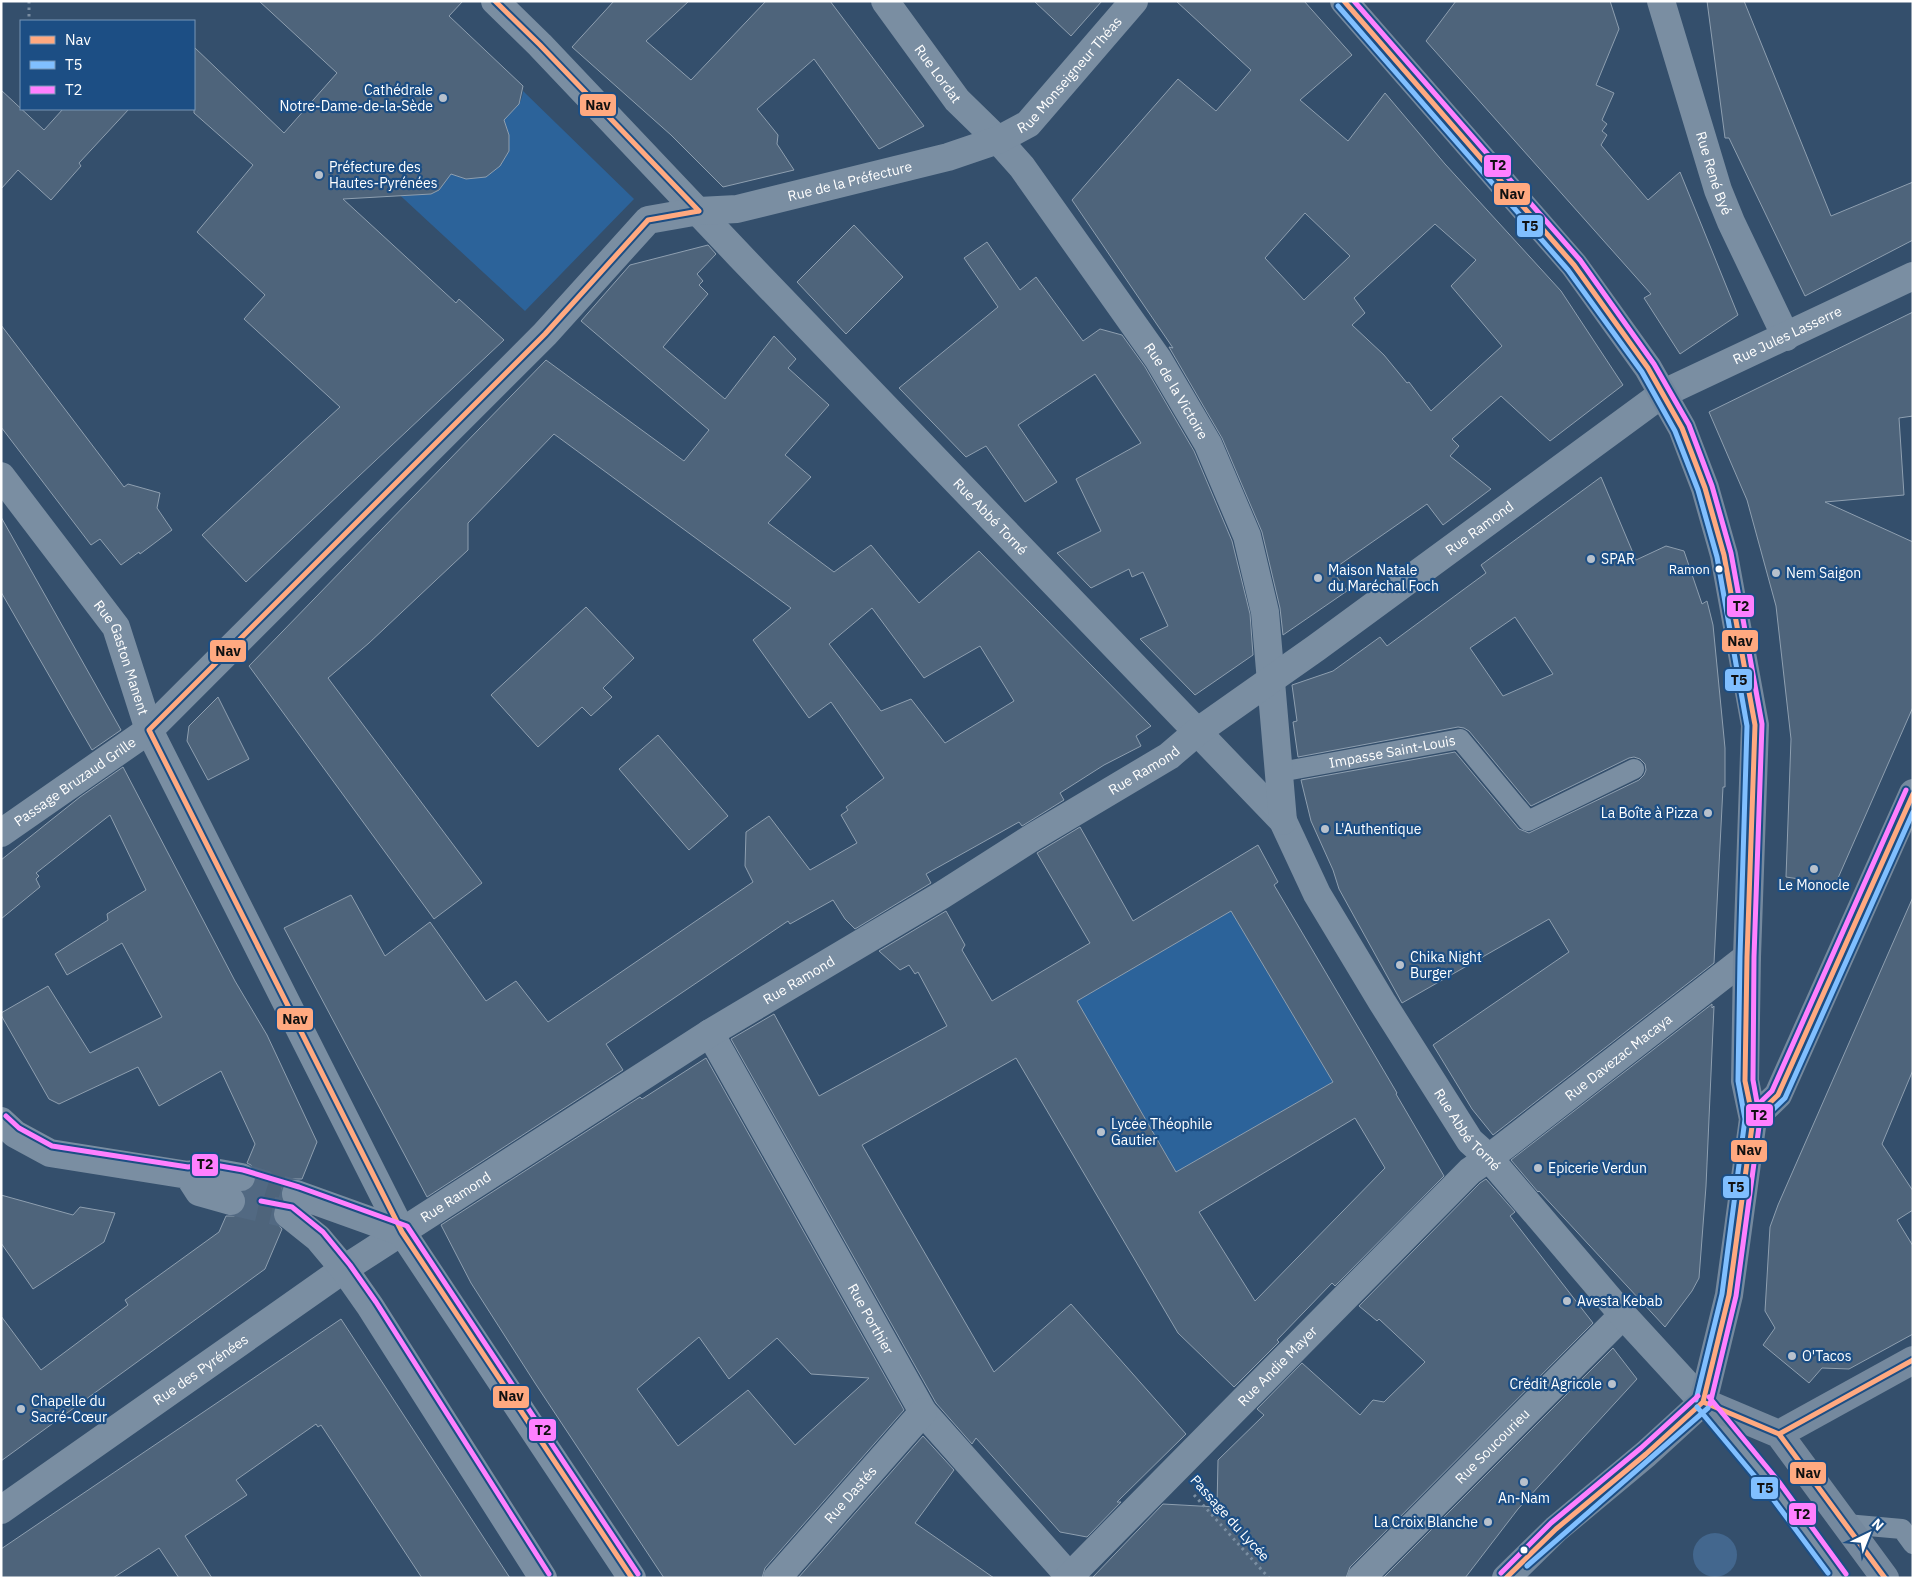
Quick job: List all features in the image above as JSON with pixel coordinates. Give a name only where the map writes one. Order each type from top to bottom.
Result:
[{"type":"main road","points":[[1344,1],[1574,265],[1648,368],[1682,428],[1705,488],[1724,555],[1756,725],[1747,957],[1745,1082],[1753,1119],[1729,1295],[1703,1402],[1646,1454],[1556,1529],[1506,1578]]},
{"type":"main road","points":[[1753,1119],[1778,1095],[1913,794]]},
{"type":"main road","points":[[1779,1434],[1913,1360]]},
{"type":"main road","points":[[1703,1402],[1779,1434],[1885,1578]]},
{"type":"street","name":"Rue Abbé Torné","points":[[495,1],[540,45],[1283,821],[1317,894],[1382,1002],[1470,1141],[1489,1158],[1623,1315],[1703,1402]]},
{"type":"street","name":"Rue Lordat","points":[[885,1],[957,100],[998,140]]},
{"type":"street","name":"Rue Monseigneur Théas","points":[[998,140],[1028,124],[1134,1]]},
{"type":"street","name":"Rue René Byé","points":[[1660,1],[1718,190],[1731,222],[1786,337]]},
{"type":"street","name":"Rue de la Préfecture","points":[[149,730],[545,334],[648,220],[699,211],[747,206],[948,157],[998,140]]},
{"type":"street","name":"Rue de la Victoire","points":[[998,140],[1022,167],[1158,360],[1208,444],[1247,536],[1265,612],[1272,680]]},
{"type":"street","name":"Rue Jules Lasserre","points":[[1662,394],[1913,276]]},
{"type":"street","name":"Rue Ramond","points":[[402,1232],[710,1033],[942,895],[1033,837],[1169,756],[1197,732],[1272,680],[1662,394]]},
{"type":"street","name":"Rue Gaston Manent","points":[[1,476],[116,627],[149,730],[402,1232],[632,1578]]},
{"type":"street","name":"Rue Abbé Torné","points":[[1272,680],[1283,821]]},
{"type":"street","name":"Passage Bruzaud Grille","points":[[1,833],[149,730]]},
{"type":"street","name":"Rue Davezac Macaya","points":[[1489,1158],[1747,957]]},
{"type":"street","name":"Rue Porthier","points":[[710,1033],[923,1412],[1069,1577]]},
{"type":"street","points":[[1,1121],[15,1134],[50,1153],[188,1175],[208,1171],[236,1189]]},
{"type":"street","name":"Rue Andie Mayer","points":[[1069,1577],[1454,1186],[1470,1171],[1489,1158]]},
{"type":"street","points":[[402,1232],[292,1204],[344,1269],[370,1306],[543,1578]]},
{"type":"street","name":"Rue des Pyrénées","points":[[1,1510],[344,1269],[402,1232]]},
{"type":"street","name":"Rue Soucourieu","points":[[1361,1578],[1623,1315]]},
{"type":"street","name":"Rue Dastés","points":[[777,1578],[923,1412]]},
{"type":"lane","name":"Impasse Saint-Louis","points":[[1280,772],[1460,739],[1528,821],[1634,769]]},
{"type":"lane","points":[[1703,1402],[1773,1486],[1840,1578]]},
{"type":"lane","points":[[1846,1524],[1902,1529],[1913,1544]]},
{"type":"path","points":[[29,1],[29,20]]},
{"type":"path","name":"Passage du Lycée","points":[[1173,1473],[1269,1578]]},
{"type":"shaded area","points":[[523,91],[634,199],[525,311],[391,187],[394,175],[415,195],[431,194],[439,190],[446,169],[464,178],[485,176],[493,171],[504,159],[508,151],[509,142],[506,127],[497,112],[508,110],[518,105]]},
{"type":"shaded area","points":[[1231,911],[1333,1082],[1176,1172],[1077,1001]]},
{"type":"shaded area","points":[[1719,1533],[1731,1539],[1736,1546],[1736,1564],[1731,1571],[1724,1576],[1711,1577],[1699,1571],[1694,1564],[1693,1551],[1699,1539],[1706,1534]]},
{"type":"building","points":[[259,1],[463,1],[449,16],[523,86],[519,104],[504,120],[509,135],[509,151],[500,166],[486,177],[466,179],[451,174],[439,190],[431,194],[343,199],[456,303],[459,299],[504,340],[246,582],[202,535],[340,407],[244,319],[265,295],[197,232],[253,165],[194,113],[195,48],[284,133],[337,73]]},
{"type":"building","points":[[614,1],[689,1],[646,41],[691,80],[766,1],[830,1],[924,126],[879,149],[814,59],[757,109],[778,135],[777,144],[794,170],[723,187],[671,135],[572,47]]},
{"type":"building","points":[[1034,1],[1102,1],[1071,36]]},
{"type":"building","points":[[1176,1],[1304,1],[1352,55],[1300,100],[1348,141],[1385,93],[1445,164],[1561,291],[1623,385],[1550,441],[1501,396],[1452,439],[1459,446],[1450,456],[1491,489],[1443,525],[1427,504],[1332,570],[1347,591],[1283,635],[1280,608],[1262,532],[1222,438],[1169,347],[1173,348],[1072,200],[1178,79],[1216,111],[1251,70]],"holes":[[[1305,213],[1350,256],[1304,300],[1265,258]],[[1435,224],[1476,260],[1451,286],[1502,346],[1431,411],[1409,382],[1407,383],[1384,355],[1352,325],[1365,313],[1354,298]]]},
{"type":"building","points":[[1456,1],[1610,1],[1619,29],[1596,85],[1614,93],[1602,120],[1607,124],[1602,131],[1607,135],[1601,145],[1648,200],[1680,172],[1738,315],[1680,354],[1644,298],[1651,294],[1426,41]]},
{"type":"building","points":[[1707,1],[1744,1],[1831,216],[1913,182],[1913,240],[1805,296],[1729,138],[1725,138]]},
{"type":"building","points":[[1,90],[20,108],[20,110],[22,110],[44,130],[62,110],[128,110],[79,163],[81,166],[51,200],[18,170],[1,189]]},
{"type":"building","points":[[854,225],[903,277],[846,334],[797,282]]},
{"type":"building","points":[[987,242],[1020,290],[1036,277],[1083,341],[1100,329],[1122,335],[1145,367],[1194,451],[1232,541],[1250,614],[1253,655],[1195,695],[1140,639],[1168,626],[1143,572],[1132,577],[1129,569],[1091,588],[1057,553],[1101,531],[1076,479],[1141,443],[1095,374],[1018,425],[1057,482],[1025,502],[986,446],[966,457],[899,388],[998,307],[964,258]]},
{"type":"building","points":[[708,245],[716,254],[697,274],[703,281],[699,285],[708,294],[663,347],[725,399],[774,336],[796,359],[788,368],[829,405],[785,455],[811,477],[768,523],[834,572],[871,545],[919,603],[979,551],[1151,726],[1136,736],[1141,746],[1104,765],[1060,793],[1064,800],[1022,826],[1019,822],[926,874],[931,883],[855,929],[845,919],[833,900],[790,924],[788,921],[606,1044],[623,1070],[427,1197],[284,928],[351,895],[385,956],[430,922],[486,1001],[516,981],[548,1022],[753,882],[745,866],[746,832],[769,816],[810,870],[857,843],[841,815],[848,810],[846,807],[884,778],[831,702],[809,718],[753,640],[791,608],[554,434],[468,523],[468,550],[369,643],[328,678],[482,883],[434,919],[249,666],[546,360],[684,461],[709,430],[581,321],[630,265]],"holes":[[[872,608],[924,678],[980,646],[1014,701],[945,743],[911,699],[881,711],[829,644]]]},
{"type":"building","points":[[1913,312],[1913,416],[1899,418],[1904,495],[1825,502],[1913,542],[1913,707],[1835,885],[1823,883],[1821,886],[1786,877],[1791,739],[1776,606],[1747,500],[1709,412]]},
{"type":"building","points":[[1,325],[124,487],[128,484],[160,493],[157,508],[172,530],[140,554],[139,552],[121,565],[100,539],[91,545],[1,427]]},
{"type":"building","points":[[1601,477],[1636,560],[1666,546],[1684,551],[1702,604],[1707,601],[1713,625],[1725,748],[1725,787],[1723,787],[1714,963],[1493,1135],[1472,1109],[1433,1045],[1569,952],[1549,919],[1402,1003],[1339,889],[1333,870],[1311,821],[1301,780],[1455,752],[1519,829],[1529,833],[1639,780],[1646,770],[1645,764],[1640,759],[1629,758],[1531,806],[1469,731],[1464,728],[1458,727],[1298,757],[1293,722],[1297,721],[1292,685],[1333,671],[1380,637],[1387,646],[1486,573],[1481,565]],"holes":[[[1515,617],[1553,674],[1503,696],[1470,648]]]},
{"type":"building","points":[[1,517],[121,730],[92,750],[1,592]]},
{"type":"building","points":[[586,607],[634,658],[603,688],[612,697],[591,716],[582,707],[538,747],[491,695]]},
{"type":"building","points":[[218,697],[249,759],[208,780],[187,741],[189,726]]},
{"type":"building","points":[[658,735],[728,816],[689,850],[619,769]]},
{"type":"building","points":[[123,767],[235,981],[267,1035],[317,1142],[302,1179],[293,1179],[286,1182],[282,1188],[282,1200],[276,1205],[273,1212],[274,1220],[282,1229],[265,1269],[1,1461],[1,1316],[41,1370],[128,1305],[125,1300],[219,1232],[226,1216],[234,1216],[242,1212],[246,1205],[246,1198],[243,1192],[253,1187],[256,1179],[255,1171],[247,1163],[255,1144],[221,1071],[159,1106],[138,1067],[59,1104],[49,1099],[1,1015],[1,1013],[48,986],[90,1053],[162,1017],[122,943],[67,975],[55,954],[108,920],[107,914],[146,890],[110,815],[36,873],[39,876],[36,879],[40,887],[1,919],[1,860],[80,797]]},
{"type":"building","points":[[1080,827],[1133,921],[1258,845],[1278,882],[1274,885],[1444,1176],[1335,1286],[1332,1283],[1277,1340],[1279,1342],[1234,1387],[1178,1333],[1016,1058],[862,1145],[994,1372],[1071,1304],[1186,1434],[1117,1502],[1121,1502],[1087,1537],[1060,1532],[976,1438],[972,1444],[936,1403],[731,1039],[774,1014],[819,1096],[947,1026],[918,972],[915,974],[909,965],[900,970],[879,951],[946,911],[965,945],[962,950],[992,1001],[1090,943],[1037,853]],"holes":[[[1231,911],[1333,1082],[1176,1172],[1077,1001]],[[1355,1118],[1385,1168],[1255,1301],[1199,1212]]]},
{"type":"building","points":[[1913,897],[1913,1070],[1882,1144],[1913,1191],[1913,1210],[1897,1220],[1913,1246],[1913,1334],[1849,1369],[1822,1368],[1809,1383],[1763,1345],[1775,1328],[1765,1311],[1770,1227]]},
{"type":"building","points":[[1712,1004],[1712,1008],[1714,1006],[1706,1186],[1699,1278],[1692,1291],[1665,1327],[1538,1192],[1511,1160]]},
{"type":"building","points":[[706,1058],[904,1410],[765,1568],[762,1578],[664,1578],[471,1283],[441,1225],[640,1097],[642,1099]],"holes":[[[699,1337],[729,1379],[777,1338],[811,1374],[869,1378],[795,1445],[748,1390],[678,1446],[637,1389]]]},
{"type":"building","points":[[1486,1179],[1515,1212],[1510,1216],[1593,1323],[1350,1567],[1346,1578],[1092,1578],[1163,1504],[1217,1507],[1218,1460],[1264,1415],[1257,1409],[1302,1363],[1360,1415],[1373,1400],[1384,1402],[1425,1362],[1379,1319],[1377,1321],[1359,1306]]},
{"type":"building","points":[[1,1195],[73,1215],[80,1207],[115,1213],[104,1242],[33,1289],[1,1243]]},
{"type":"building","points":[[341,1319],[510,1578],[422,1578],[321,1425],[318,1427],[316,1424],[236,1480],[247,1495],[185,1536],[212,1578],[179,1578],[159,1548],[113,1578],[1,1578],[1,1549]]},
{"type":"building","points":[[1613,1348],[1637,1379],[1518,1509],[1465,1578],[1383,1578]]},
{"type":"building","points":[[923,1436],[954,1470],[915,1523],[994,1578],[798,1578]]},
{"type":"tunnel","points":[[241,1177],[296,1194]]},
{"type":"tunnel","points":[[231,1201],[288,1214]]},
{"type":"transit line","name":"Nav","points":[[495,1],[540,45],[699,211]]},
{"type":"transit line","name":"Nav","points":[[1344,1],[1574,265],[1648,368],[1682,428],[1705,488],[1724,555],[1755,725],[1745,1081],[1753,1119],[1729,1295],[1703,1402]]},
{"type":"transit line","name":"T2","points":[[1354,1],[1580,260],[1654,364],[1689,425],[1712,486],[1731,553],[1762,724],[1754,957],[1753,1080],[1760,1119],[1736,1296],[1710,1404]]},
{"type":"transit line","name":"T5","points":[[1338,6],[1568,270],[1642,372],[1675,431],[1698,490],[1717,557],[1747,726],[1738,1081],[1745,1119],[1722,1294],[1696,1400]]},
{"type":"transit line","name":"Nav","points":[[632,1578],[402,1232],[149,730],[545,334],[648,220],[699,211]]},
{"type":"transit line","name":"T2","points":[[1748,1114],[1772,1091],[1906,790]]},
{"type":"transit line","name":"Nav","points":[[1753,1119],[1778,1095],[1913,794]]},
{"type":"transit line","name":"T5","points":[[1758,1124],[1785,1098],[1913,812]]},
{"type":"transit line","name":"T2","points":[[6,1116],[19,1128],[52,1146],[188,1167],[209,1164],[243,1170],[299,1187],[407,1226],[638,1574]]},
{"type":"transit line","name":"T2","points":[[261,1201],[292,1207],[323,1232],[350,1265],[376,1302],[549,1574]]},
{"type":"transit line","name":"Nav","points":[[1779,1434],[1913,1360]]},
{"type":"transit line","name":"T2","points":[[1501,1573],[1551,1523],[1641,1448],[1698,1396]]},
{"type":"transit line","name":"T2","points":[[1709,1397],[1779,1482],[1846,1574]]},
{"type":"transit line","name":"Nav","points":[[1703,1402],[1779,1434],[1885,1578]]},
{"type":"transit line","name":"Nav","points":[[1506,1578],[1556,1529],[1646,1454],[1703,1402]]},
{"type":"transit line","name":"T5","points":[[1697,1407],[1767,1491],[1828,1573]]},
{"type":"transit line","name":"T5","points":[[1527,1566],[1708,1408]]},
{"type":"place","name":"Cathédrale Notre-Dame-de-la-Sède","points":[[443,98]]},
{"type":"place","name":"Préfecture des Hautes-Pyrénées","points":[[319,175]]},
{"type":"place","name":"SPAR","points":[[1591,559]]},
{"type":"place","name":"Ramon","points":[[1719,569]]},
{"type":"place","name":"Nem Saigon","points":[[1776,573]]},
{"type":"place","name":"Maison Natale du Maréchal Foch","points":[[1318,578]]},
{"type":"place","name":"La Boîte à Pizza","points":[[1708,813]]},
{"type":"place","name":"L'Authentique","points":[[1325,829]]},
{"type":"place","name":"Le Monocle","points":[[1814,869]]},
{"type":"place","name":"Chika Night Burger","points":[[1400,965]]},
{"type":"place","name":"Lycée Théophile Gautier","points":[[1101,1132]]},
{"type":"place","name":"Epicerie Verdun","points":[[1538,1168]]},
{"type":"place","name":"Avesta Kebab","points":[[1567,1301]]},
{"type":"place","name":"O'Tacos","points":[[1792,1356]]},
{"type":"place","name":"Crédit Agricole","points":[[1612,1384]]},
{"type":"place","name":"Chapelle du Sacré-Cœur","points":[[21,1409]]},
{"type":"place","name":"An-Nam","points":[[1524,1482]]},
{"type":"place","name":"La Croix Blanche","points":[[1488,1522]]}]
